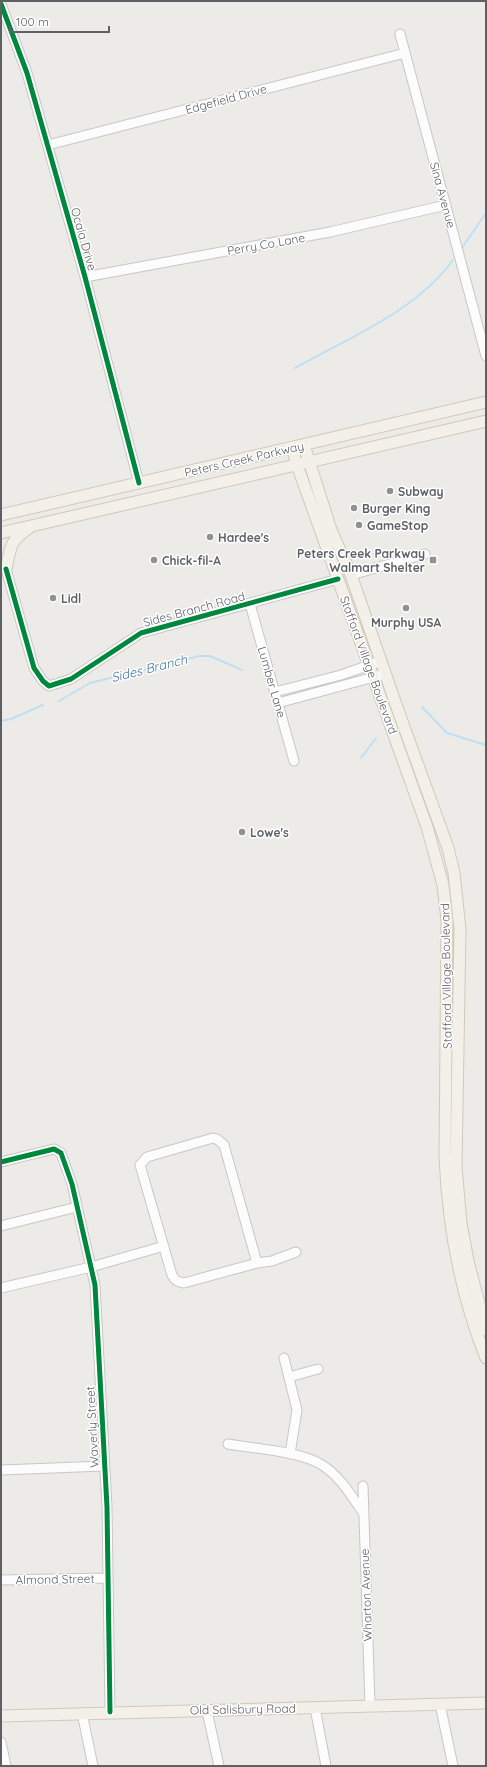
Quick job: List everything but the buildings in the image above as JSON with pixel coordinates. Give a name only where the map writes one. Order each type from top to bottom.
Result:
[{"type":"main road","name":"Peters Creek Parkway","points":[[1,516],[486,402]]},
{"type":"main road","name":"Peters Creek Parkway","points":[[1,533],[486,421]]},
{"type":"main road","name":"Stafford Village Boulevard","points":[[304,445],[308,462],[331,530],[351,575],[448,848],[454,874],[460,929],[456,1167],[461,1223],[468,1261],[486,1330]]},
{"type":"main road","name":"Stafford Village Boulevard","points":[[292,447],[296,465],[427,827],[443,885],[447,920],[446,1190],[454,1249],[462,1285],[486,1358]]},
{"type":"main road","points":[[65,518],[85,507],[131,496],[136,491],[139,483]]},
{"type":"main road","points":[[4,564],[16,539],[33,525]]},
{"type":"main road","name":"Old Salisbury Road","points":[[1,1716],[486,1703]]},
{"type":"street","name":"Ocala Drive","points":[[1,4],[27,73],[48,145],[85,277],[139,483]]},
{"type":"street","name":"Sina Avenue","points":[[400,34],[486,356]]},
{"type":"street","name":"Edgefield Drive","points":[[48,145],[405,53]]},
{"type":"street","name":"Perry Co Lane","points":[[85,277],[330,232],[446,205]]},
{"type":"street","points":[[351,575],[426,554]]},
{"type":"street","name":"Sides Branch Road","points":[[4,564],[34,668],[42,681],[50,686],[71,679],[141,633],[338,579]]},
{"type":"street","name":"Lumber Lane","points":[[250,604],[294,761]]},
{"type":"street","points":[[275,692],[322,680],[381,661]]},
{"type":"street","points":[[278,703],[385,674]]},
{"type":"street","points":[[322,680],[325,691]]},
{"type":"street","points":[[257,1263],[224,1145],[217,1139],[147,1157],[142,1161],[140,1165],[141,1171],[174,1280],[184,1283],[257,1263],[272,1261],[296,1252]]},
{"type":"street","name":"Waverly Street","points":[[1,1162],[54,1149],[61,1153],[65,1161],[77,1207],[95,1285],[98,1316],[108,1578],[110,1712]]},
{"type":"street","points":[[1,1226],[77,1207]]},
{"type":"street","points":[[1,1288],[91,1267],[164,1246]]},
{"type":"street","points":[[284,1358],[297,1410],[290,1454]]},
{"type":"street","points":[[289,1377],[318,1369]]},
{"type":"street","points":[[228,1444],[290,1454],[306,1458],[326,1468],[343,1486],[364,1514]]},
{"type":"street","points":[[1,1470],[104,1466]]},
{"type":"street","name":"Wharton Avenue","points":[[363,1486],[370,1705]]},
{"type":"street","name":"Almond Street","points":[[1,1580],[108,1578]]},
{"type":"street","points":[[440,1704],[453,1766]]},
{"type":"street","points":[[315,1708],[326,1766]]},
{"type":"street","points":[[207,1710],[218,1766]]},
{"type":"street","points":[[82,1713],[93,1766]]},
{"type":"street","points":[[1,1742],[6,1766]]},
{"type":"waterway","points":[[462,248],[486,213]]},
{"type":"waterway","points":[[295,368],[359,334],[401,309],[438,278],[453,260]]},
{"type":"waterway","name":"Sides Branch","points":[[59,701],[90,683],[200,656],[210,656],[242,670]]},
{"type":"waterway","name":"Sides Branch","points":[[1,721],[11,719],[43,705]]},
{"type":"waterway","name":"Sides Branch","points":[[422,707],[447,733],[486,745]]},
{"type":"waterway","name":"Sides Branch","points":[[361,758],[376,738]]},
{"type":"cycle path","points":[[1,4],[27,73],[85,277],[139,483]]},
{"type":"cycle path","points":[[6,569],[34,668],[43,681],[49,686],[71,679],[141,633],[338,579]]},
{"type":"cycle path","points":[[1,1162],[54,1149],[61,1153],[72,1184],[95,1285],[107,1507],[110,1712]]},
{"type":"place","name":"Subway","points":[[390,491]]},
{"type":"place","name":"Burger King","points":[[354,508]]},
{"type":"place","name":"GameStop","points":[[359,525]]},
{"type":"place","name":"Hardee's","points":[[210,537]]},
{"type":"place","name":"Chick-fil-A","points":[[154,560]]},
{"type":"place","name":"Peters Creek Parkway Walmart Shelter","points":[[433,560]]},
{"type":"place","name":"Lidl","points":[[53,598]]},
{"type":"place","name":"Murphy USA","points":[[406,608]]},
{"type":"place","name":"Lowe's","points":[[242,832]]}]
